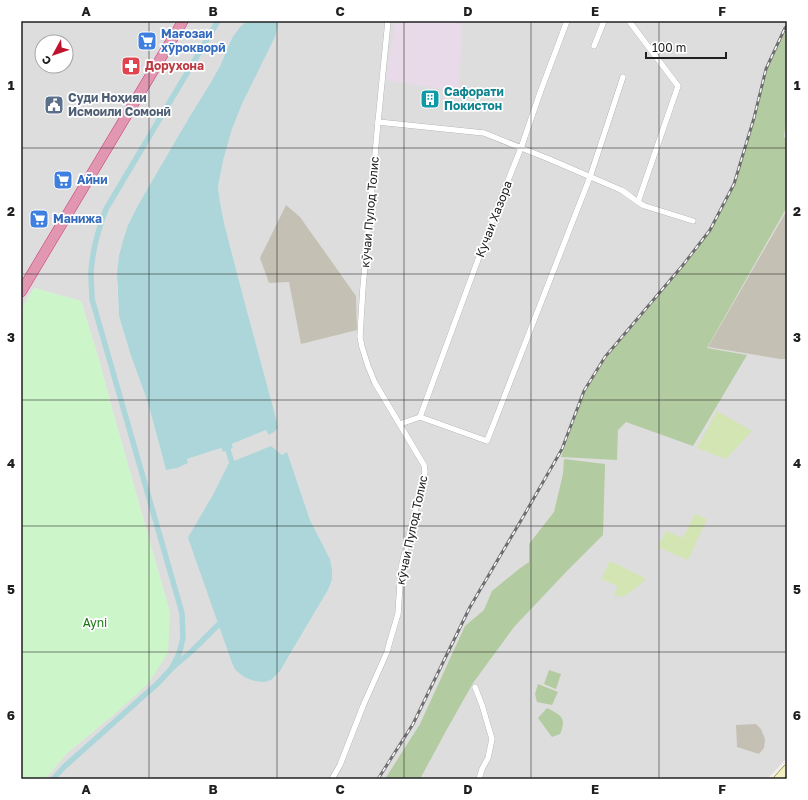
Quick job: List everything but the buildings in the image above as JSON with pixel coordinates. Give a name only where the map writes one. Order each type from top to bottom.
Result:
[{"type":"highway","points":[[21,292],[183,21]]},
{"type":"main road","points":[[778,779],[787,769]]},
{"type":"street","name":"кӯчаи Пулод Толис","points":[[332,779],[340,765],[363,706],[387,652],[398,614],[401,568],[425,472],[424,465],[375,382],[362,347],[360,337],[363,287],[388,21]]},
{"type":"street","name":"Кучаи Хазора","points":[[420,417],[567,21]]},
{"type":"street","points":[[594,46],[604,21]]},
{"type":"street","points":[[629,21],[678,86],[638,202]]},
{"type":"street","points":[[400,424],[420,417],[487,441],[590,177],[623,77]]},
{"type":"street","points":[[378,122],[484,133],[622,190],[638,202],[650,208],[693,221]]},
{"type":"street","points":[[475,687],[492,739],[488,758],[479,779]]},
{"type":"shaded area","points":[[21,21],[247,21],[232,38],[220,66],[211,82],[138,205],[128,225],[119,255],[117,285],[119,316],[130,353],[148,403],[163,460],[188,463],[187,459],[221,448],[223,452],[233,448],[232,444],[266,430],[267,435],[278,428],[224,223],[218,187],[223,161],[232,129],[242,104],[275,37],[279,21],[787,21],[787,758],[767,779],[45,779],[68,752],[117,712],[170,613],[81,301],[34,288],[21,310]],"holes":[[[287,453],[310,520],[330,559],[332,580],[328,590],[275,678],[233,666],[236,663],[193,538],[235,463]]]},
{"type":"shaded area","points":[[395,21],[455,21],[462,26],[459,92],[386,80]]},
{"type":"shaded area","points":[[286,205],[300,217],[356,296],[357,330],[301,344],[289,282],[269,283],[260,258]]},
{"type":"shaded area","points":[[787,210],[787,359],[708,347]]},
{"type":"shaded area","points":[[756,724],[761,729],[765,739],[764,748],[759,754],[737,747],[736,725]]},
{"type":"green space","points":[[787,28],[787,111],[784,137],[787,139],[787,207],[707,348],[747,355],[693,446],[626,422],[618,430],[617,460],[561,457],[585,391],[607,357],[684,266],[711,230],[735,184],[767,70]]},
{"type":"green space","name":"Ayni","points":[[34,288],[81,301],[170,613],[168,653],[148,684],[117,712],[68,752],[45,779],[21,779],[21,310]]},
{"type":"green space","points":[[717,411],[752,431],[726,459],[697,448]]},
{"type":"green space","points":[[564,459],[605,464],[603,535],[514,627],[473,683],[420,779],[385,779],[420,724],[465,626],[484,610],[492,591],[529,562],[529,544],[554,512],[563,474]]},
{"type":"green space","points":[[695,514],[707,519],[688,560],[658,547],[666,531],[683,538]]},
{"type":"green space","points":[[610,561],[646,579],[623,597],[614,595],[618,586],[601,579]]},
{"type":"green space","points":[[549,670],[561,674],[556,689],[544,684]]},
{"type":"green space","points":[[538,684],[558,692],[552,705],[537,702],[535,694]]},
{"type":"green space","points":[[547,708],[559,715],[563,721],[560,734],[552,737],[538,718]]},
{"type":"water","points":[[247,21],[279,21],[275,37],[242,104],[232,129],[223,161],[218,187],[224,223],[278,428],[268,435],[266,430],[232,444],[233,448],[223,452],[221,448],[187,459],[188,463],[177,468],[166,470],[148,403],[130,353],[119,316],[117,274],[119,255],[128,225],[138,205],[211,82],[220,66],[232,38],[240,27]]},
{"type":"water","points":[[271,446],[282,455],[287,452],[310,520],[330,559],[332,580],[328,590],[280,671],[270,680],[259,682],[243,676],[235,670],[233,666],[236,663],[193,538],[234,461]]},
{"type":"waterway","points":[[53,779],[64,767],[157,684],[171,669],[179,654],[183,638],[182,613],[92,299],[91,273],[96,241],[106,209],[218,21]]},
{"type":"waterway","points":[[228,450],[232,463],[216,495],[191,538],[235,663],[240,668]]},
{"type":"waterway","points":[[172,668],[192,651],[220,623]]},
{"type":"railway","points":[[378,779],[413,724],[470,607],[562,449],[584,391],[605,357],[683,265],[710,230],[734,184],[754,118],[766,69],[787,26]]},
{"type":"place","name":"Мағозаи хӯрокворӣ","points":[[147,41]]},
{"type":"place","name":"Дорухона","points":[[131,66]]},
{"type":"place","name":"Сафорати Покистон","points":[[430,99]]},
{"type":"place","name":"Суди Ноҳияи Исмоили Сомонӣ","points":[[54,105]]},
{"type":"place","name":"Айни","points":[[63,180]]},
{"type":"place","name":"Манижа","points":[[39,219]]}]
